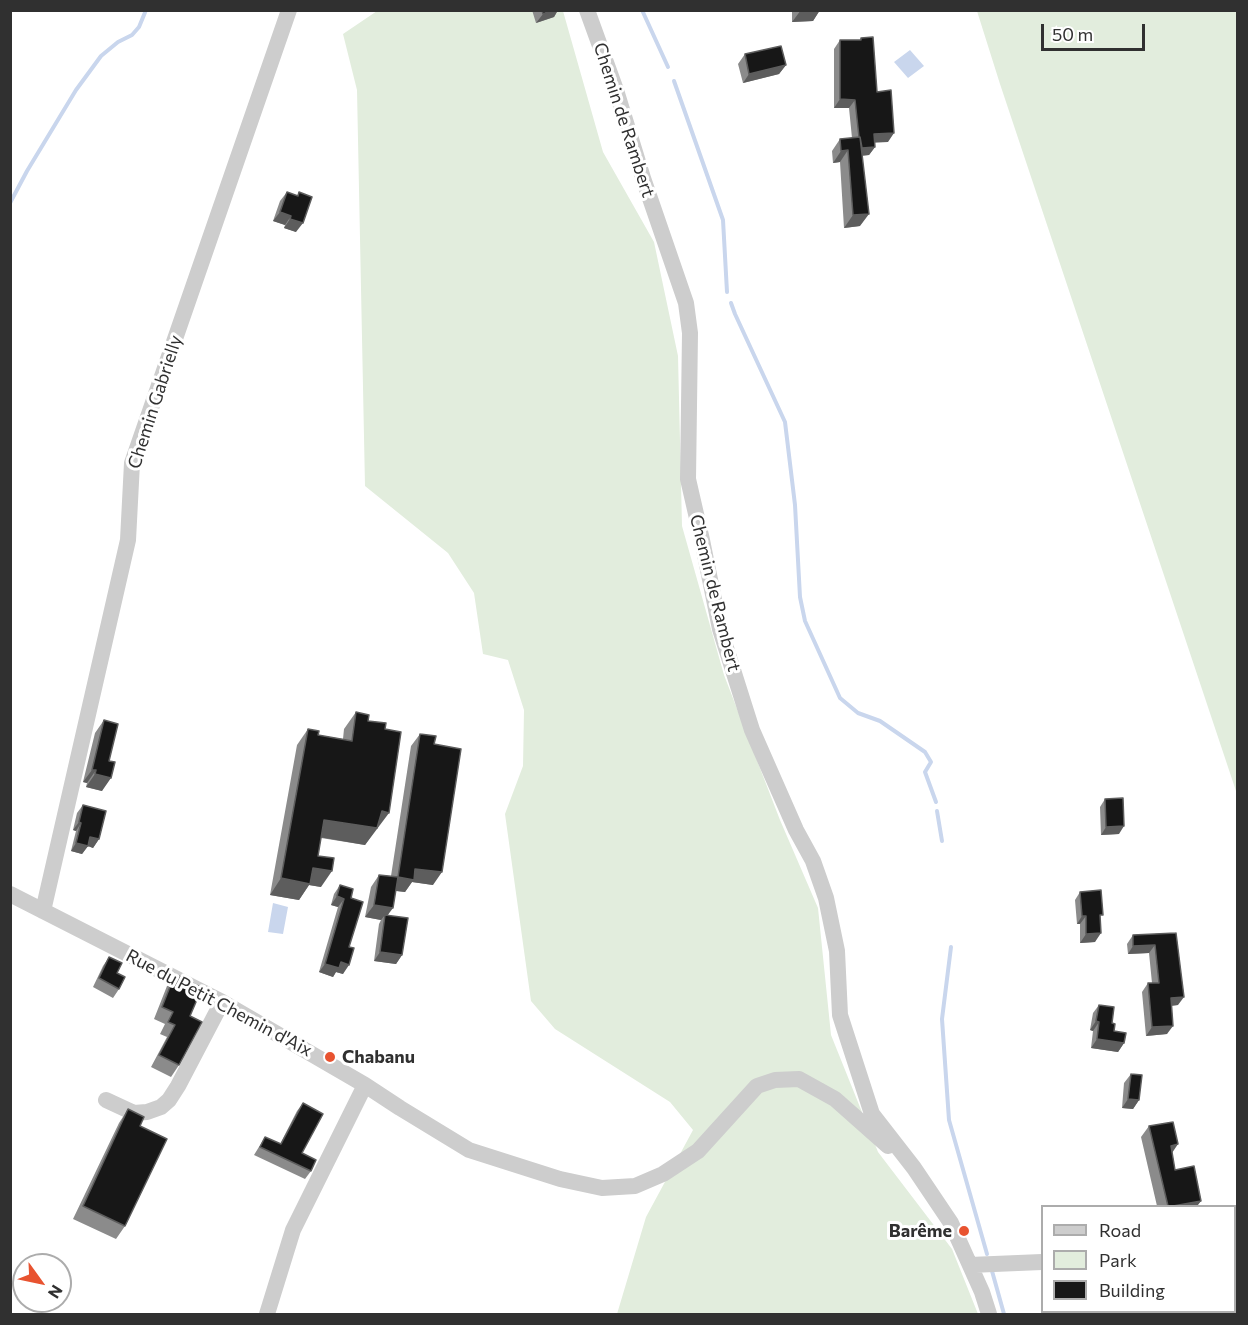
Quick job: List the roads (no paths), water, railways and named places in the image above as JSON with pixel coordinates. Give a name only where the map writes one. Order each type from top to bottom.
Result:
[{"type":"street","name":"Chemin Gabrielly","points":[[43,911],[128,540],[132,463],[289,10]]},
{"type":"street","name":"Chemin de Rambert","points":[[587,10],[616,90],[643,178],[686,303],[690,333],[688,479],[720,628],[753,730],[796,830],[813,861],[826,898],[837,951],[840,1015],[872,1114],[914,1168],[951,1223],[982,1292],[989,1314]]},
{"type":"street","name":"Rue du Petit Chemin d'Aix","points":[[10,894],[222,1002],[365,1085],[469,1150],[560,1179],[602,1188],[635,1186],[663,1174],[698,1151],[757,1086],[775,1080],[799,1079],[835,1099],[914,1168]]},
{"type":"street","points":[[106,1100],[134,1113],[147,1112],[161,1107],[169,1100],[178,1086],[222,1002]]},
{"type":"street","points":[[267,1314],[293,1230],[365,1085]]},
{"type":"street","points":[[970,1265],[1041,1262]]},
{"type":"water","points":[[910,50],[924,66],[908,78],[894,62]]},
{"type":"water","points":[[273,903],[288,907],[283,934],[268,932]]},
{"type":"waterway","points":[[10,203],[76,90],[101,56],[118,42],[132,35],[139,27],[146,10]]},
{"type":"waterway","points":[[642,10],[668,67]]},
{"type":"waterway","points":[[674,81],[723,220],[727,292]]},
{"type":"waterway","points":[[731,303],[785,422],[795,505],[800,597],[805,621],[840,698],[858,713],[880,721],[925,752],[931,762],[925,772],[936,802]]},
{"type":"waterway","points":[[937,811],[942,841]]},
{"type":"waterway","points":[[951,947],[942,1019],[949,1120],[987,1254]]},
{"type":"waterway","points":[[992,1271],[1004,1314]]},
{"type":"place","name":"Chabanu","points":[[330,1057]]},
{"type":"place","name":"Barême","points":[[964,1231]]}]
